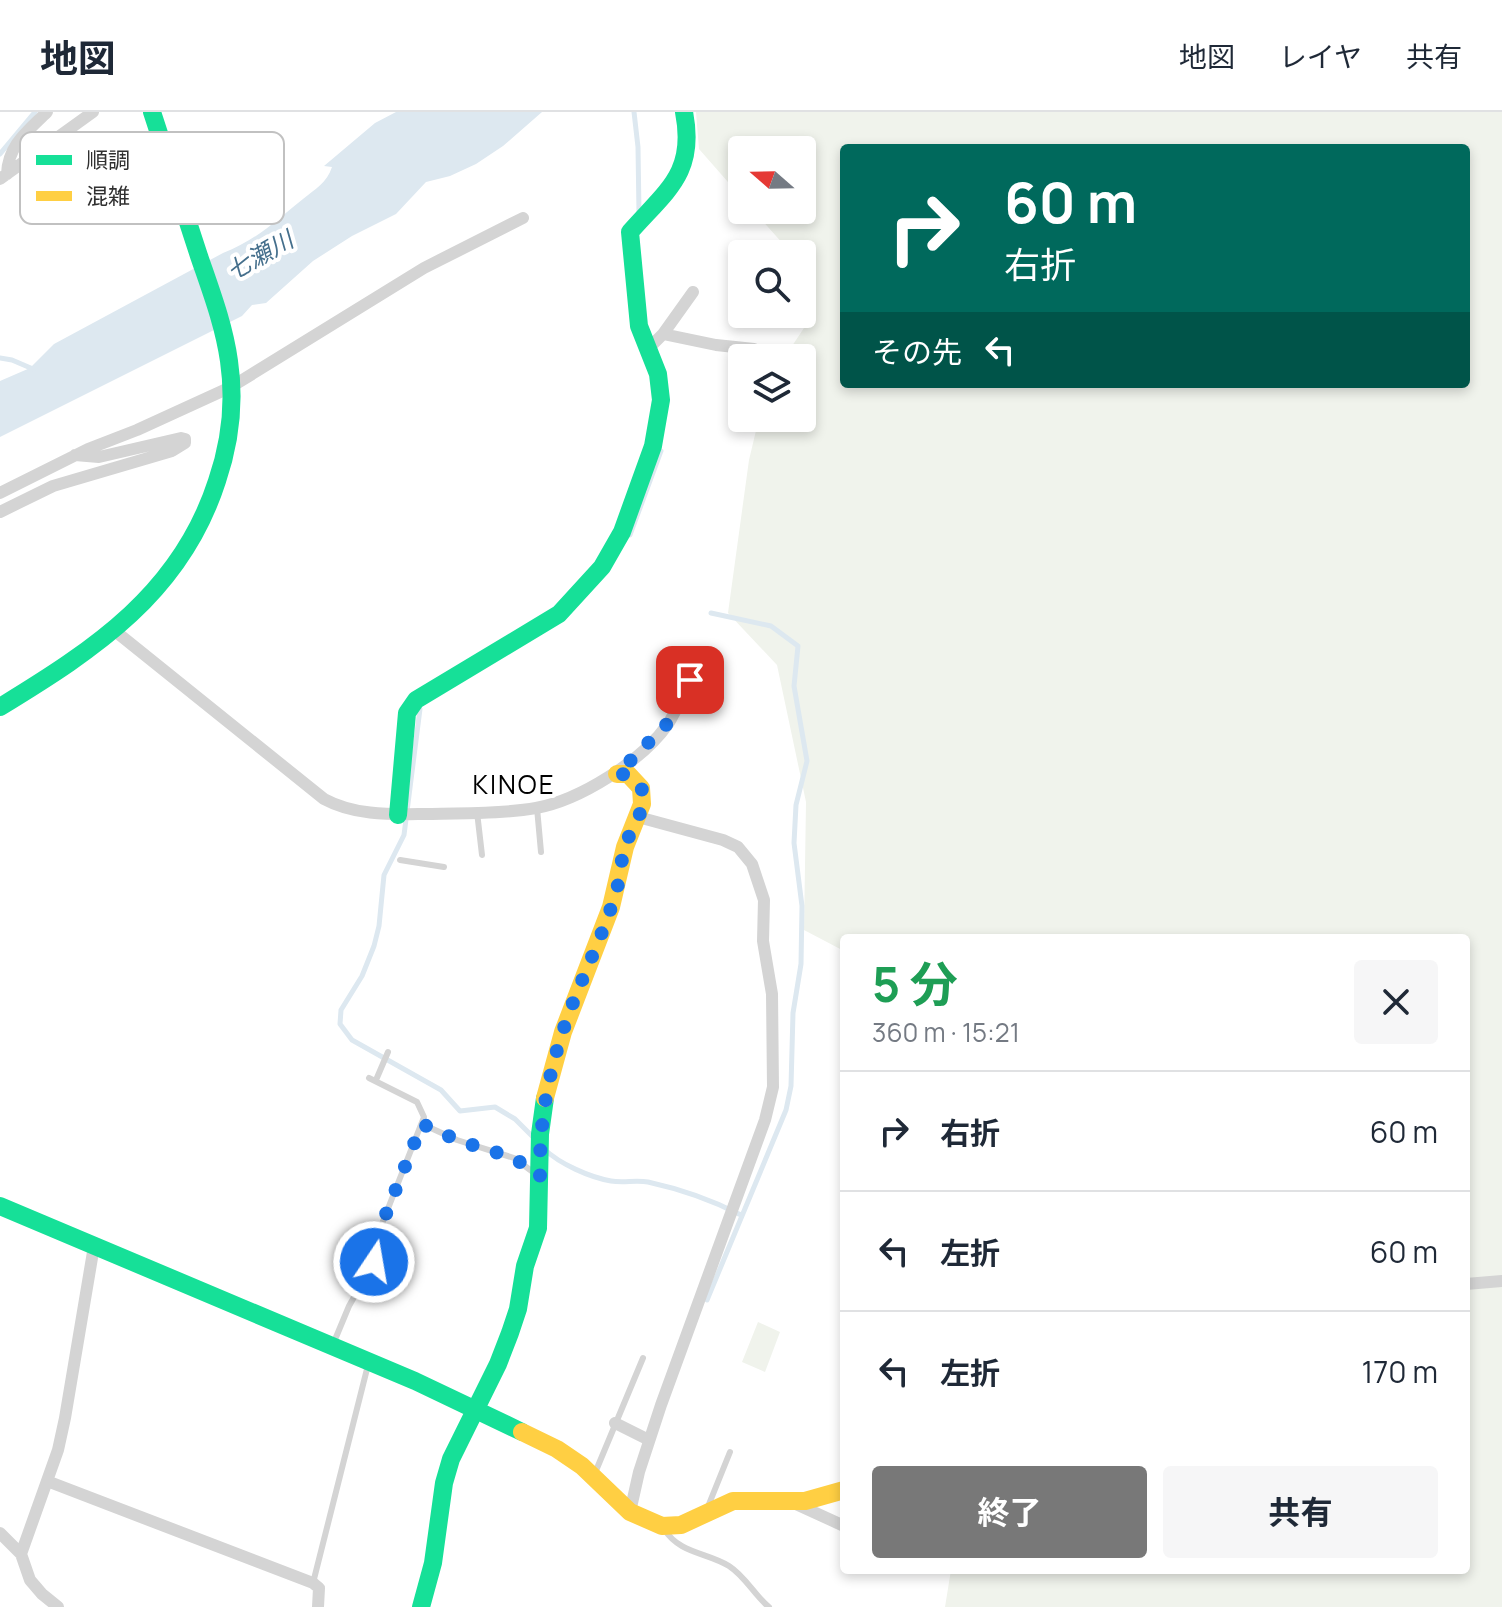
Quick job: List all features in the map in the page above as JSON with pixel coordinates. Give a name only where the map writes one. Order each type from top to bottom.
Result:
[{"type":"main road","points":[[152,112],[159,132]]},
{"type":"main road","points":[[398,815],[407,713],[416,700],[559,614],[602,567],[622,532],[649,458],[661,400],[658,374],[639,326],[630,232],[663,197],[686,160],[689,142],[684,112]]},
{"type":"main road","points":[[0,707],[57,673],[115,631],[155,595],[197,536],[215,493],[226,452],[231,387],[229,362],[219,316],[189,224]]},
{"type":"main road","points":[[421,1607],[433,1563],[447,1470],[498,1364],[518,1309],[525,1266],[540,1218],[542,1112],[558,1049],[570,1009],[618,887],[625,847],[642,804],[641,788],[628,774],[617,774]]},
{"type":"main road","points":[[0,1206],[369,1361],[557,1449],[594,1476],[630,1512],[662,1526],[681,1525],[724,1503],[742,1500],[792,1502],[840,1491]]},
{"type":"street","points":[[28,132],[47,112]]},
{"type":"street","points":[[66,132],[93,112]]},
{"type":"street","points":[[4,177],[14,146],[20,140]]},
{"type":"street","points":[[0,493],[75,455],[231,387],[424,268],[523,218]]},
{"type":"street","points":[[648,349],[663,334],[693,292]]},
{"type":"street","points":[[663,334],[728,346]]},
{"type":"street","points":[[0,512],[53,486],[172,451],[182,446],[185,439],[99,457],[75,455]]},
{"type":"street","points":[[115,631],[324,799],[347,808],[398,815],[537,808],[557,802],[617,774],[667,724],[690,680]]},
{"type":"street","points":[[630,1512],[649,1440],[771,1102],[774,1074],[772,994],[763,941],[765,907],[752,864],[738,847],[723,840],[638,817]]},
{"type":"street","points":[[21,1554],[65,1418],[94,1246]]},
{"type":"street","points":[[1470,1284],[1502,1281]]},
{"type":"street","points":[[615,1423],[649,1440]]},
{"type":"street","points":[[47,1481],[313,1583],[319,1588],[318,1607]]},
{"type":"street","points":[[792,1502],[840,1524]]},
{"type":"street","points":[[0,1533],[21,1554],[30,1580],[58,1607]]},
{"type":"lane","points":[[537,808],[541,852]]},
{"type":"lane","points":[[477,812],[482,855]]},
{"type":"lane","points":[[400,860],[444,867]]},
{"type":"lane","points":[[332,1345],[349,1306],[374,1262],[378,1234],[422,1124],[423,1111],[417,1102],[373,1079],[388,1052]]},
{"type":"lane","points":[[422,1124],[457,1140],[514,1158],[540,1176]]},
{"type":"lane","points":[[594,1476],[643,1358]]},
{"type":"lane","points":[[313,1583],[369,1361]]},
{"type":"lane","points":[[706,1512],[730,1452]]},
{"type":"lane","points":[[662,1526],[672,1541],[682,1548],[732,1568],[769,1607]]},
{"type":"shaded area","points":[[696,112],[1502,112],[1502,1607],[945,1607],[950,1574],[1470,1574],[1470,934],[840,934],[840,949],[804,930],[806,802],[777,665],[728,613],[756,432],[816,432],[816,344],[793,344],[804,328],[816,328],[816,240],[780,240],[765,224],[816,224],[816,136],[728,136],[728,182],[699,149]]},
{"type":"shaded area","points":[[758,1322],[780,1332],[765,1372],[742,1362]]},
{"type":"water","name":"七瀬川","points":[[396,112],[542,112],[503,146],[476,164],[450,176],[426,182],[396,214],[352,236],[313,261],[266,303],[252,305],[242,316],[0,437],[0,381],[30,368],[54,344],[256,236],[272,224],[284,224],[284,215],[324,182],[332,167],[324,166],[375,123]]},
{"type":"waterway","points":[[0,154],[35,112]]},
{"type":"waterway","points":[[634,112],[639,213]]},
{"type":"waterway","points":[[0,358],[33,369]]},
{"type":"waterway","points":[[630,535],[661,451]]},
{"type":"waterway","points":[[707,1300],[786,1110],[791,1086],[793,1013],[801,964],[802,906],[794,843],[796,805],[807,761],[794,686],[798,646],[771,626],[711,613]]},
{"type":"waterway","points":[[420,709],[404,835],[384,875],[374,946],[362,976],[341,1010],[340,1024],[352,1040],[441,1090],[460,1111],[495,1107],[515,1119],[535,1139]]},
{"type":"waterway","points":[[544,1149],[566,1165],[594,1176],[611,1181],[643,1181],[660,1185],[741,1215]]},
{"type":"traffic: fast","points":[[152,112],[159,132]]},
{"type":"traffic: fast","points":[[398,815],[407,713],[416,700],[559,614],[602,567],[622,532],[653,446],[661,400],[658,374],[639,326],[630,232],[667,192],[682,166],[687,133],[684,112]]},
{"type":"traffic: fast","points":[[0,707],[101,640],[158,586],[201,520],[217,481],[228,437],[231,376],[217,308],[189,224]]},
{"type":"traffic: fast","points":[[421,1607],[433,1563],[444,1483],[451,1459],[510,1333],[518,1309],[525,1266],[538,1228],[540,1134],[545,1098]]},
{"type":"traffic: fast","points":[[0,1206],[415,1381],[522,1432]]},
{"type":"traffic: slow","points":[[545,1098],[563,1032],[611,907],[625,847],[642,804],[641,788],[628,774],[617,774]]},
{"type":"traffic: slow","points":[[522,1432],[557,1449],[582,1466],[630,1512],[662,1526],[681,1525],[733,1501],[805,1501],[840,1491]]},
{"type":"district","name":"KINOE","points":[[514,785]]},
{"type":"route","points":[[374,1262],[375,1242],[422,1124],[457,1140],[514,1158],[540,1176],[542,1112],[558,1049],[570,1009],[618,887],[625,847],[642,804],[642,792],[636,781],[628,774],[617,774],[667,724],[690,680]]}]
